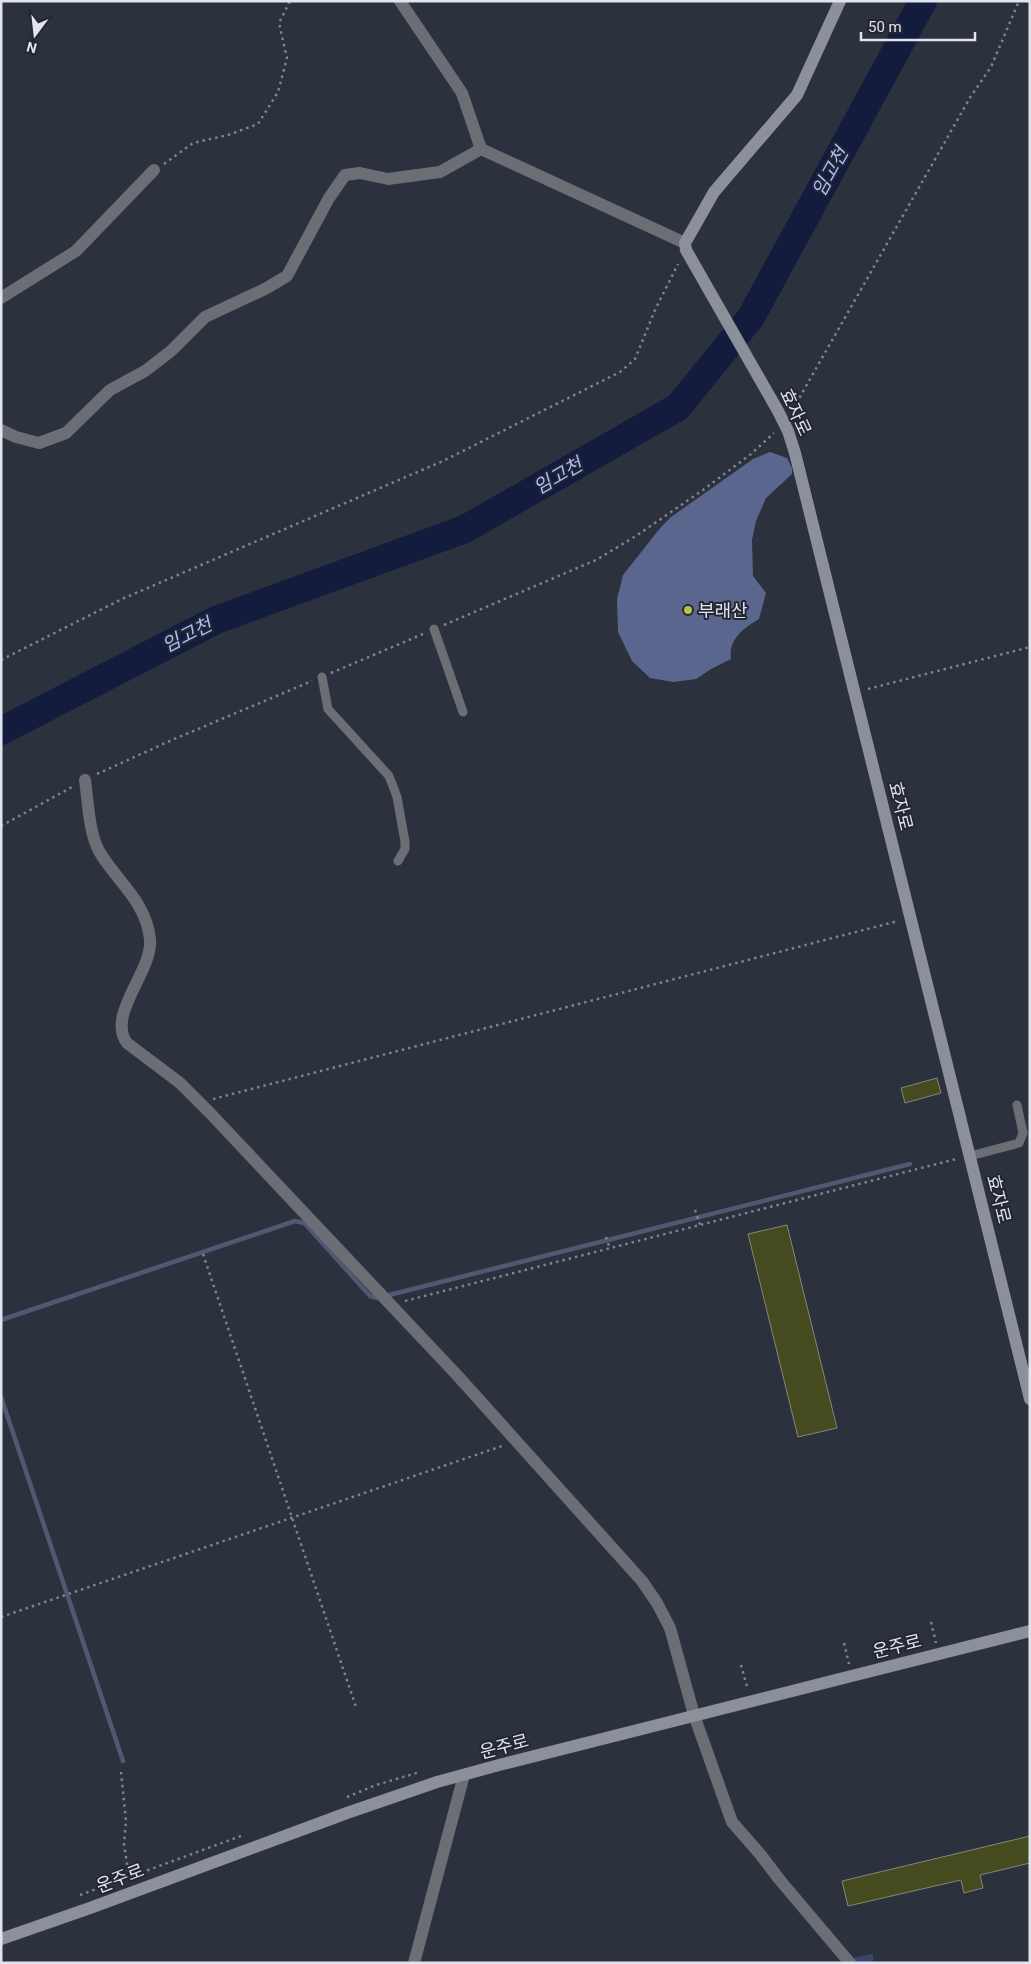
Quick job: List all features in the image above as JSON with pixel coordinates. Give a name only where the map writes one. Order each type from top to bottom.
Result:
[{"type":"street","points":[[400,1],[462,93],[481,149],[685,246],[714,192],[797,95],[840,1]]},
{"type":"street","points":[[1,430],[16,437],[39,443],[66,433],[110,390],[145,371],[171,352],[205,317],[265,289],[287,276],[329,198],[345,175],[360,173],[388,179],[440,172],[481,149]]},
{"type":"street","points":[[1,298],[76,251],[154,170]]},
{"type":"street","name":"효자로","points":[[685,246],[695,267],[785,423],[799,467],[1030,1399]]},
{"type":"street","points":[[85,780],[96,844],[106,861],[136,900],[146,920],[149,932],[150,944],[146,961],[122,1019],[123,1038],[180,1083],[199,1102],[512,1436],[642,1581],[658,1603],[670,1628],[694,1715],[732,1822],[850,1963]]},
{"type":"street","name":"운주로","points":[[1,1939],[347,1812],[437,1782],[694,1715],[1030,1631]]},
{"type":"street","points":[[414,1963],[464,1776]]},
{"type":"lane","points":[[434,629],[463,712]]},
{"type":"lane","points":[[322,677],[328,709],[382,768],[392,784],[405,842],[405,849],[398,861]]},
{"type":"lane","points":[[970,1156],[1019,1143],[1023,1133],[1017,1105]]},
{"type":"path","points":[[154,170],[193,143],[228,135],[258,124],[278,92],[287,58],[279,23],[290,1]]},
{"type":"path","points":[[1,826],[85,780],[172,740],[596,560],[636,536],[751,454],[785,423],[972,96],[991,67],[1019,1]]},
{"type":"path","points":[[1,660],[122,599],[444,462],[620,372],[635,359],[655,310],[685,246]]},
{"type":"path","points":[[855,693],[1030,647]]},
{"type":"path","points":[[199,1102],[911,918]]},
{"type":"path","points":[[386,1300],[610,1249],[970,1156]]},
{"type":"path","points":[[695,1210],[700,1225]]},
{"type":"path","points":[[607,1238],[610,1249]]},
{"type":"path","points":[[203,1254],[356,1707]]},
{"type":"path","points":[[1,1616],[501,1446],[512,1436]]},
{"type":"path","points":[[931,1622],[938,1654]]},
{"type":"path","points":[[844,1643],[852,1675]]},
{"type":"path","points":[[742,1664],[751,1701]]},
{"type":"path","points":[[121,1772],[126,1821],[124,1844],[132,1892]]},
{"type":"shaded area","points":[[770,452],[787,458],[792,468],[792,474],[766,498],[756,521],[752,540],[753,576],[766,593],[759,619],[738,635],[732,646],[731,659],[696,679],[673,682],[650,678],[632,661],[618,632],[617,599],[623,575],[671,517],[753,459]]},
{"type":"shaded area","points":[[873,1954],[873,1963],[857,1963],[851,1958]]},
{"type":"building","points":[[937,1078],[941,1093],[905,1103],[901,1088]]},
{"type":"building","points":[[787,1225],[837,1428],[798,1437],[748,1234]]},
{"type":"building","points":[[1030,1836],[1030,1863],[980,1875],[983,1888],[964,1893],[961,1880],[848,1906],[842,1881]]},
{"type":"waterway","name":"임고천","points":[[1,731],[216,620],[465,529],[678,407],[751,317],[923,1]]},
{"type":"waterway","points":[[1,1320],[295,1221],[304,1223],[370,1296],[377,1298],[910,1164]]},
{"type":"waterway","points":[[1,1397],[123,1761]]},
{"type":"place","name":"부래산","points":[[688,610]]}]
